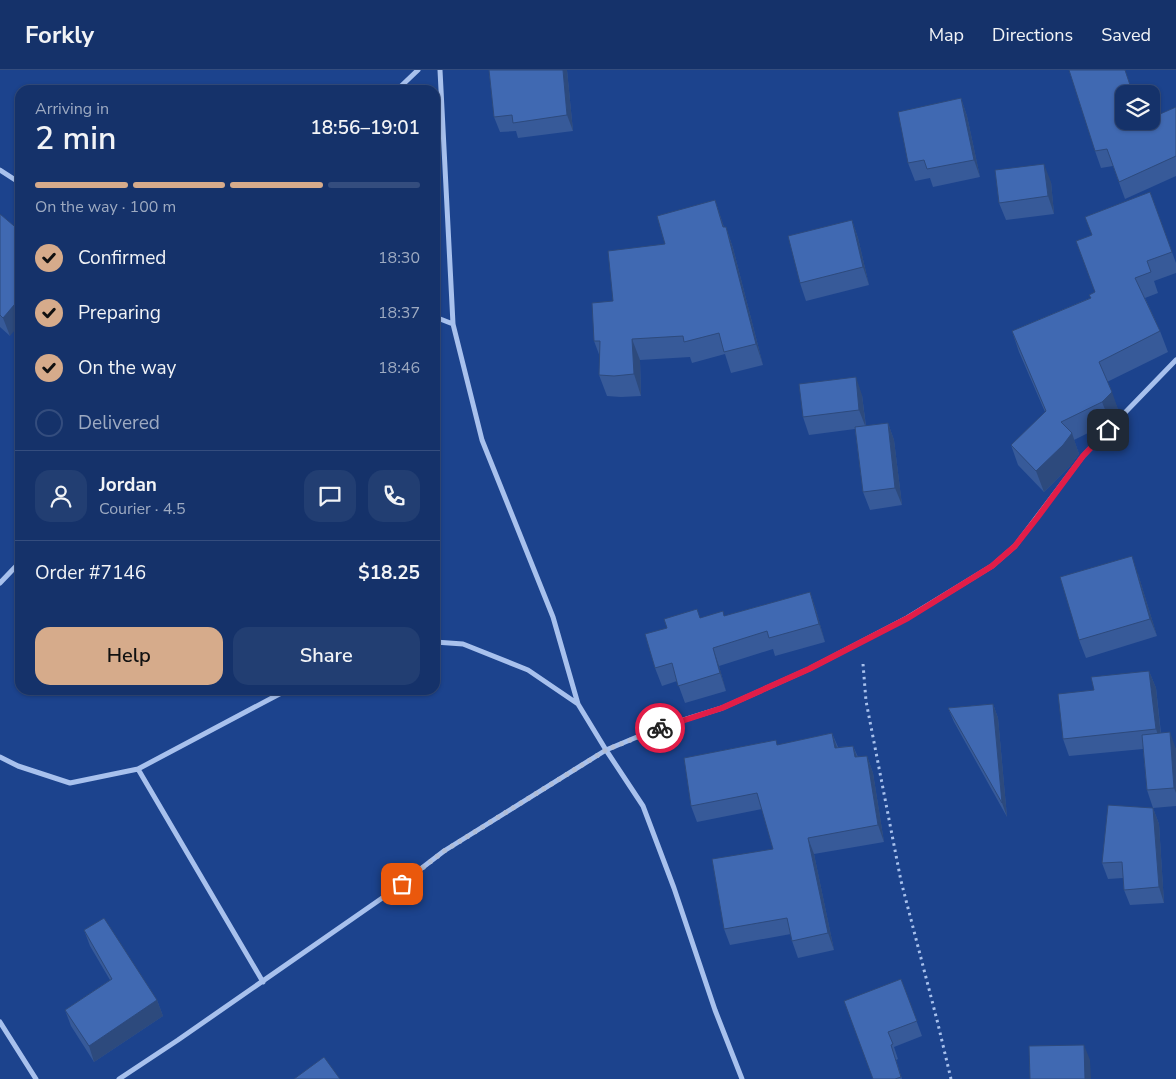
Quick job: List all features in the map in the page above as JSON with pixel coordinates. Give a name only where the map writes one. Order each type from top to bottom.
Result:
[{"type":"street","points":[[402,85],[418,70]]},
{"type":"street","points":[[440,70],[453,324],[482,440],[553,617],[578,704],[643,806],[674,888],[715,1010],[742,1079]]},
{"type":"street","points":[[0,170],[15,180]]},
{"type":"street","points":[[440,319],[453,324]]},
{"type":"street","points":[[119,1079],[263,982],[388,894],[444,851],[606,750],[661,728],[722,708],[809,669],[908,618],[992,566],[1015,546],[1083,456],[1176,360]]},
{"type":"street","points":[[0,583],[15,567]]},
{"type":"street","points":[[440,642],[463,644],[528,670],[578,704]]},
{"type":"street","points":[[0,757],[18,766],[70,783],[138,769],[278,695]]},
{"type":"street","points":[[138,769],[263,982]]},
{"type":"street","points":[[0,1022],[36,1079]]},
{"type":"path","points":[[860,642],[866,701],[901,880],[938,1020],[951,1079]]},
{"type":"building","points":[[489,70],[563,70],[567,115],[513,123],[512,115],[494,117]]},
{"type":"building","points":[[1069,70],[1125,70],[1130,85],[1115,85],[1115,130],[1160,130],[1160,114],[1176,107],[1176,156],[1119,182],[1107,149],[1095,151]]},
{"type":"building","points":[[961,98],[974,160],[927,169],[924,160],[908,163],[898,112]]},
{"type":"building","points":[[1044,164],[1048,196],[999,203],[995,170]]},
{"type":"building","points":[[1150,192],[1172,252],[1147,261],[1151,272],[1135,278],[1160,331],[1099,362],[1112,392],[1102,402],[1061,422],[1072,433],[1063,445],[1036,471],[1011,445],[1046,411],[1012,331],[1091,298],[1089,295],[1095,292],[1076,241],[1092,235],[1085,217]]},
{"type":"building","points":[[715,200],[723,227],[726,227],[756,344],[724,352],[719,333],[684,342],[683,336],[632,339],[634,374],[599,375],[600,341],[594,341],[592,303],[613,301],[608,251],[665,244],[657,216]]},
{"type":"building","points":[[0,214],[15,227],[15,304],[3,318],[0,315]]},
{"type":"building","points":[[852,220],[863,267],[800,283],[788,236]]},
{"type":"building","points":[[856,377],[859,410],[803,417],[799,384]]},
{"type":"building","points":[[888,423],[895,488],[863,492],[855,427]]},
{"type":"building","points":[[1132,556],[1150,619],[1079,640],[1060,577]]},
{"type":"building","points":[[810,592],[819,624],[769,638],[767,631],[713,648],[720,673],[678,686],[672,663],[655,668],[645,634],[667,628],[664,619],[697,609],[700,618],[723,611],[724,616]]},
{"type":"building","points":[[1149,671],[1156,729],[1063,739],[1058,694],[1094,690],[1091,677]]},
{"type":"building","points":[[993,704],[1002,803],[948,708]]},
{"type":"building","points":[[1170,732],[1174,788],[1147,790],[1142,735]]},
{"type":"building","points":[[832,733],[835,748],[853,746],[855,757],[867,756],[878,825],[808,838],[828,933],[792,941],[787,918],[724,929],[712,859],[773,849],[757,793],[691,806],[684,758],[776,740],[777,745]]},
{"type":"building","points":[[1108,805],[1153,808],[1159,887],[1124,890],[1122,862],[1102,863]]},
{"type":"building","points":[[104,918],[157,1000],[89,1046],[65,1010],[112,979],[84,930]]},
{"type":"building","points":[[901,979],[917,1021],[888,1032],[901,1077],[895,1079],[873,1079],[844,1001]]},
{"type":"building","points":[[1084,1045],[1085,1079],[1030,1079],[1029,1046]]},
{"type":"building","points":[[324,1057],[340,1079],[294,1079]]},
{"type":"way so far","points":[[402,884],[444,851],[606,750],[660,728]]},
{"type":"route","points":[[660,728],[722,708],[809,669],[908,618],[992,566],[1015,546],[1083,456],[1108,430]]}]
